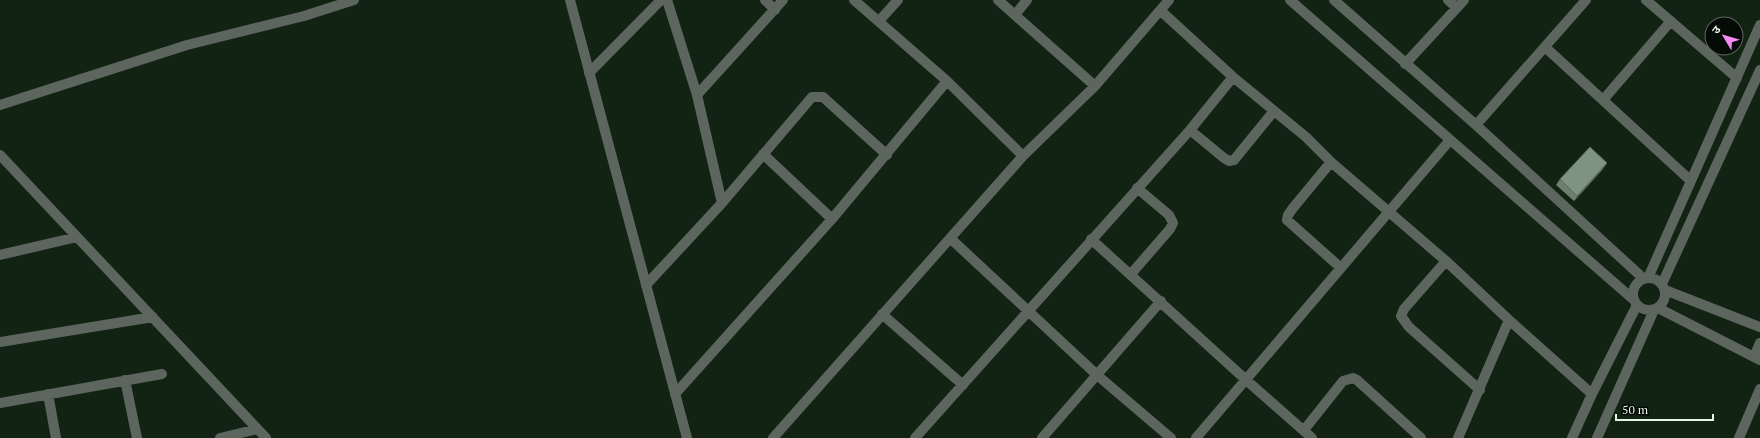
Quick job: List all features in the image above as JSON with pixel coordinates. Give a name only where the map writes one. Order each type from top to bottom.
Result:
[{"type":"street","points":[[0,105],[187,45],[304,16],[354,0]]},
{"type":"street","points":[[570,0],[687,438]]},
{"type":"street","points":[[590,73],[661,0]]},
{"type":"street","points":[[667,0],[697,95],[722,203]]},
{"type":"street","points":[[765,0],[775,10]]},
{"type":"street","points":[[697,95],[784,0]]},
{"type":"street","points":[[854,0],[947,81],[1023,156]]},
{"type":"street","points":[[879,22],[898,0]]},
{"type":"street","points":[[998,0],[1095,86]]},
{"type":"street","points":[[1014,15],[1027,0]]},
{"type":"street","points":[[773,438],[1023,156],[1095,86],[1169,0]]},
{"type":"street","points":[[1290,0],[1644,310],[1656,309],[1757,359],[1760,343]]},
{"type":"street","points":[[1334,0],[1646,278],[1658,280],[1664,287],[1760,327]]},
{"type":"street","points":[[1405,64],[1460,4],[1448,0]]},
{"type":"street","points":[[1476,125],[1586,0]]},
{"type":"street","points":[[1646,0],[1737,78]]},
{"type":"street","points":[[1161,10],[1234,77],[1306,137],[1331,162],[1446,261],[1592,394]]},
{"type":"street","points":[[1602,100],[1671,21]]},
{"type":"street","points":[[1572,438],[1635,302],[1633,295],[1636,285],[1646,278],[1737,78],[1757,42],[1760,26]]},
{"type":"street","points":[[1545,47],[1691,181]]},
{"type":"street","points":[[1597,438],[1656,309],[1664,300],[1664,287],[1760,70]]},
{"type":"street","points":[[916,438],[1029,312],[1091,239],[1190,130],[1234,77]]},
{"type":"street","points":[[675,394],[832,219],[947,81]]},
{"type":"street","points":[[646,285],[722,203],[812,97],[823,97],[886,155]]},
{"type":"street","points":[[1190,130],[1224,158],[1229,161],[1234,160],[1274,111]]},
{"type":"street","points":[[1196,438],[1450,140]]},
{"type":"street","points":[[763,154],[832,219]]},
{"type":"street","points":[[0,155],[153,316],[266,438]]},
{"type":"street","points":[[1331,162],[1293,208],[1288,215],[1288,220],[1341,268]]},
{"type":"street","points":[[1131,274],[1170,230],[1173,223],[1169,215],[1137,188]]},
{"type":"street","points":[[0,255],[77,237]]},
{"type":"street","points":[[950,238],[1097,375],[1171,438]]},
{"type":"street","points":[[1091,239],[1312,438]]},
{"type":"street","points":[[1446,261],[1404,309],[1401,316],[1409,327],[1480,390]]},
{"type":"street","points":[[1042,438],[1161,301]]},
{"type":"street","points":[[882,314],[963,384]]},
{"type":"street","points":[[0,342],[153,316]]},
{"type":"street","points":[[1458,438],[1509,320]]},
{"type":"street","points":[[0,403],[162,374]]},
{"type":"street","points":[[1304,430],[1343,381],[1352,378],[1357,380],[1421,438]]},
{"type":"street","points":[[125,380],[136,438]]},
{"type":"street","points":[[1739,438],[1760,389]]},
{"type":"street","points":[[48,394],[56,438]]},
{"type":"street","points":[[220,438],[257,429]]},
{"type":"building","points":[[1590,147],[1607,163],[1577,196],[1560,179]]}]
